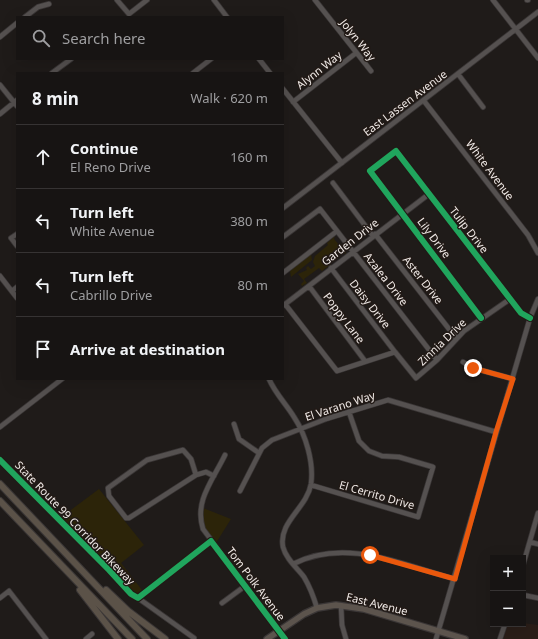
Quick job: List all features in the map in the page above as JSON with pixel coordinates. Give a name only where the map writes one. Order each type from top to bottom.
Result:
[{"type":"highway","points":[[0,484],[147,639]]},
{"type":"highway","points":[[0,502],[132,639]]},
{"type":"highway","points":[[62,567],[118,639]]},
{"type":"highway","points":[[85,574],[90,575],[128,611],[164,639]]},
{"type":"main road","name":"East Avenue","points":[[267,639],[298,617],[318,608],[341,605],[364,609],[465,639]]},
{"type":"street","points":[[117,0],[129,14],[147,0]]},
{"type":"street","name":"Jolyn Way","points":[[315,0],[371,71]]},
{"type":"street","points":[[493,0],[538,58]]},
{"type":"street","points":[[216,1],[226,16]]},
{"type":"street","points":[[26,16],[38,7],[48,4]]},
{"type":"street","name":"East Lassen Avenue","points":[[284,207],[424,101],[515,28],[538,12]]},
{"type":"street","points":[[0,36],[16,24]]},
{"type":"street","name":"Alynn Way","points":[[293,102],[356,53]]},
{"type":"street","points":[[53,72],[70,60]]},
{"type":"street","points":[[194,72],[210,60]]},
{"type":"street","points":[[260,60],[269,72]]},
{"type":"street","points":[[458,74],[484,107]]},
{"type":"street","points":[[0,85],[16,103],[0,114]]},
{"type":"street","points":[[284,90],[342,163]]},
{"type":"street","name":"White Avenue","points":[[424,101],[528,235],[538,253]]},
{"type":"street","name":"Lily Drive","points":[[396,151],[370,171],[481,318]]},
{"type":"street","name":"Tulip Drive","points":[[396,151],[521,313],[530,318]]},
{"type":"street","name":"Aster Drive","points":[[333,183],[456,338]]},
{"type":"street","name":"Garden Drive","points":[[284,305],[429,194]]},
{"type":"street","name":"Azalea Drive","points":[[284,236],[320,209],[438,360]]},
{"type":"street","points":[[284,270],[337,231]]},
{"type":"street","points":[[16,235],[11,238],[16,245]]},
{"type":"street","name":"Daisy Drive","points":[[331,268],[395,352]]},
{"type":"street","points":[[0,276],[16,297]]},
{"type":"street","name":"Poppy Lane","points":[[309,286],[365,361]]},
{"type":"street","points":[[12,291],[16,288]]},
{"type":"street","name":"Zinnia Drive","points":[[395,352],[416,378],[438,360],[456,338],[481,318],[510,299]]},
{"type":"street","points":[[436,639],[455,579],[530,318],[538,299]]},
{"type":"street","points":[[284,305],[337,371],[395,352]]},
{"type":"street","points":[[463,362],[473,368],[513,379]]},
{"type":"street","points":[[0,427],[61,380]]},
{"type":"street","points":[[269,380],[274,390],[296,419],[311,463],[311,486],[305,500],[291,519],[284,533],[284,548],[293,564],[305,578],[318,608]]},
{"type":"street","name":"El Varano Way","points":[[240,491],[259,453],[266,444],[272,440],[300,428],[388,400],[496,432]]},
{"type":"street","name":"El Cerrito Drive","points":[[311,486],[418,517],[433,466],[399,457],[382,456],[369,452],[359,441],[349,412]]},
{"type":"street","points":[[234,424],[239,439],[259,453]]},
{"type":"street","points":[[196,475],[191,459],[183,450],[177,451],[147,460],[108,488],[109,496],[126,518],[129,518],[196,475],[206,472],[214,476]]},
{"type":"street","name":"Tom Polk Avenue","points":[[225,455],[200,505],[199,518],[203,529],[211,541],[285,639]]},
{"type":"street","points":[[526,555],[538,513]]},
{"type":"street","points":[[194,638],[138,598],[211,541]]},
{"type":"street","points":[[530,542],[538,544]]},
{"type":"street","points":[[293,564],[319,554],[350,553],[380,558],[455,579]]},
{"type":"street","points":[[222,603],[245,586]]},
{"type":"street","points":[[0,598],[9,591],[46,639]]},
{"type":"street","points":[[526,596],[538,598]]},
{"type":"street","points":[[341,605],[342,625],[346,639]]},
{"type":"street","points":[[500,639],[504,627]]},
{"type":"street","points":[[86,639],[92,634]]},
{"type":"shaded area","points":[[335,236],[334,239],[346,253],[345,254],[342,250],[328,261],[331,264],[322,271],[319,268],[304,279],[307,283],[302,286],[301,284],[304,281],[298,274],[307,270],[306,268],[308,266],[311,269],[315,266],[313,262],[315,256],[328,245],[327,243]]},
{"type":"shaded area","points":[[311,254],[312,260],[291,277],[290,271]]},
{"type":"shaded area","points":[[99,489],[144,545],[121,563],[142,590],[134,596],[60,518]]},
{"type":"shaded area","points":[[203,508],[231,519],[216,543],[205,527]]},
{"type":"shaded area","points":[[526,623],[538,625],[538,639],[503,639],[507,627],[526,627]]},
{"type":"cycle path","points":[[481,318],[370,171],[396,151],[521,313],[530,318]]},
{"type":"cycle path","name":"State Route 99 Corridor Bikeway","points":[[0,460],[131,594],[138,598],[211,541],[285,639]]},
{"type":"route","points":[[370,555],[455,579],[496,432],[513,379],[473,368]]}]
